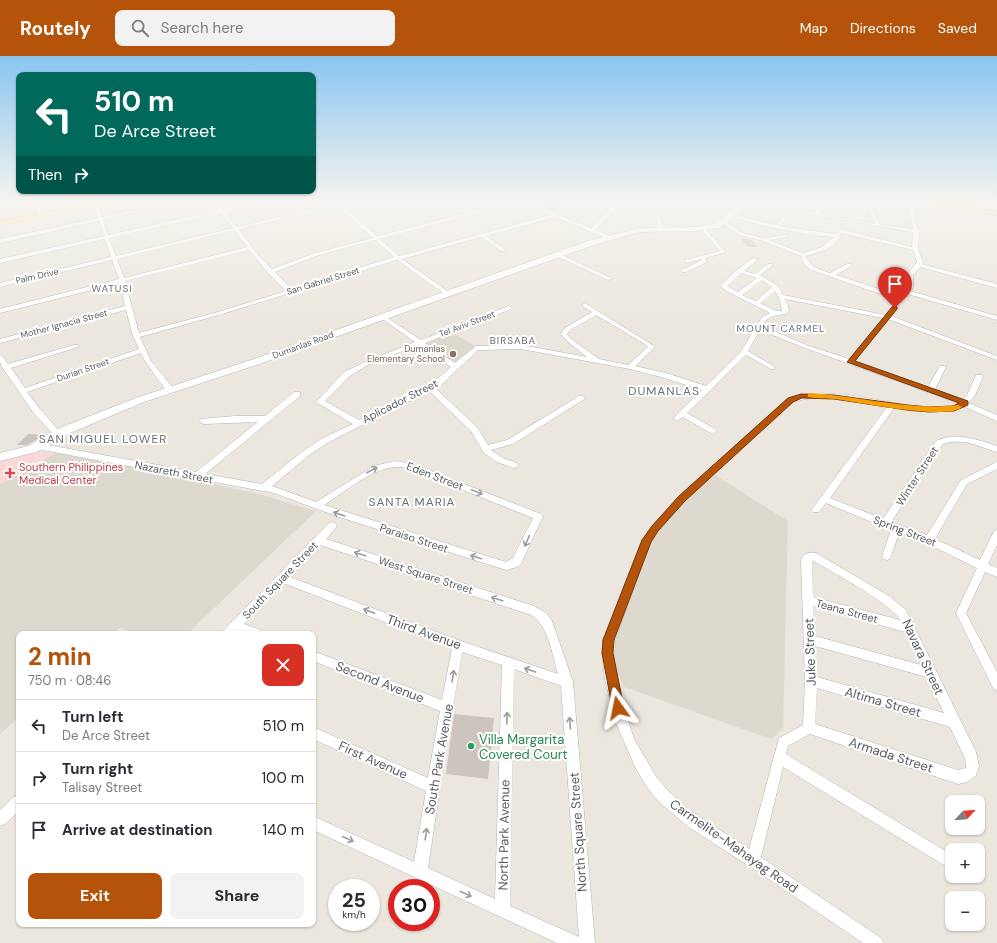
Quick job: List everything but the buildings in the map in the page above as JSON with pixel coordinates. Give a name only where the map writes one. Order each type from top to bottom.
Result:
[{"type":"main road","name":"Dumanlas Road","points":[[0,457],[37,446],[58,434],[140,400],[258,361],[596,241]]},
{"type":"street","points":[[0,261],[87,241]]},
{"type":"street","points":[[107,241],[122,281],[136,336],[148,361],[170,390]]},
{"type":"street","name":"Palm Drive","points":[[0,285],[181,241]]},
{"type":"street","points":[[245,241],[270,272],[290,291]]},
{"type":"street","points":[[270,272],[317,254],[363,241]]},
{"type":"street","points":[[379,241],[398,258],[448,294]]},
{"type":"street","name":"San Gabriel Street","points":[[136,336],[220,313],[398,258],[459,241]]},
{"type":"street","points":[[491,241],[503,250]]},
{"type":"street","points":[[687,261],[723,252],[714,241]]},
{"type":"street","points":[[768,241],[803,255],[824,248],[832,241]]},
{"type":"street","points":[[882,241],[915,249]]},
{"type":"street","points":[[851,362],[888,317],[910,287],[910,275],[920,262],[915,249],[915,241]]},
{"type":"street","points":[[0,311],[250,248]]},
{"type":"street","points":[[558,255],[610,279]]},
{"type":"street","points":[[803,255],[808,266],[902,299]]},
{"type":"street","points":[[684,271],[705,261],[703,257]]},
{"type":"street","points":[[755,259],[723,286],[775,313]]},
{"type":"street","points":[[738,295],[759,277],[770,265]]},
{"type":"street","points":[[831,275],[849,265]]},
{"type":"street","points":[[919,265],[997,286]]},
{"type":"street","points":[[712,431],[680,416],[745,352],[764,318],[775,313],[782,313],[786,311],[782,297],[772,283],[739,271]]},
{"type":"street","points":[[756,304],[776,287]]},
{"type":"street","points":[[907,292],[997,318]]},
{"type":"street","points":[[782,297],[888,317],[997,358]]},
{"type":"street","points":[[586,305],[652,347],[630,367]]},
{"type":"street","name":"Mother Ignacia Street","points":[[0,341],[129,307]]},
{"type":"street","name":"Tel Aviv Street","points":[[358,423],[322,405],[320,401],[347,374],[369,362],[509,308]]},
{"type":"street","points":[[596,312],[567,329],[564,334],[569,340],[599,362]]},
{"type":"street","points":[[383,317],[418,343],[456,367]]},
{"type":"street","points":[[759,327],[851,362],[931,390],[965,403],[997,418]]},
{"type":"street","points":[[6,367],[76,346]]},
{"type":"street","name":"Aplicador Street","points":[[264,488],[318,445],[358,423],[430,388],[456,367],[476,348],[509,346],[521,347],[630,367],[707,389]]},
{"type":"street","name":"Durian Street","points":[[23,391],[142,350]]},
{"type":"street","points":[[745,352],[773,368]]},
{"type":"street","points":[[0,357],[36,410],[58,434]]},
{"type":"street","points":[[931,390],[942,367]]},
{"type":"street","points":[[965,403],[971,396],[979,378]]},
{"type":"street","points":[[430,388],[474,429],[485,449],[500,460],[514,465]]},
{"type":"street","points":[[197,476],[297,394]]},
{"type":"street","name":"Carmelite-Mahayag Road","points":[[868,941],[753,860],[683,814],[664,797],[647,777],[634,752],[618,708],[608,659],[609,640],[640,556],[647,540],[655,529],[682,498],[791,400],[801,396],[821,396],[907,408],[941,409],[954,408],[965,403]]},
{"type":"street","points":[[485,449],[510,442],[582,398]]},
{"type":"street","points":[[816,510],[893,405]]},
{"type":"street","points":[[204,420],[265,419]]},
{"type":"street","name":"Winter Street","points":[[885,524],[939,443],[955,438],[997,449]]},
{"type":"street","name":"Nazareth Street","points":[[37,446],[264,488]]},
{"type":"street","name":"Eden Street","points":[[316,506],[372,470],[394,463],[410,466],[538,516]]},
{"type":"street","points":[[929,540],[964,482],[997,465]]},
{"type":"street","name":"Paraiso Street","points":[[264,488],[284,493],[316,506],[506,566],[514,564],[517,561],[538,516]]},
{"type":"street","name":"Spring Street","points":[[824,499],[929,540],[984,566],[997,574]]},
{"type":"street","name":"South Square Street","points":[[232,630],[332,526]]},
{"type":"street","points":[[887,556],[896,528]]},
{"type":"street","points":[[997,534],[984,566],[961,613],[997,684]]},
{"type":"street","name":"West Square Street","points":[[318,540],[534,611]]},
{"type":"street","name":"Juke Street","points":[[809,728],[811,681],[806,560],[808,557],[813,556],[818,558]]},
{"type":"street","name":"Navara Street","points":[[818,558],[895,606],[902,613],[971,758],[973,768],[972,773]]},
{"type":"street","name":"Third Avenue","points":[[281,578],[458,645],[567,682]]},
{"type":"street","name":"Teana Street","points":[[808,600],[910,628]]},
{"type":"street","name":"North Square Street","points":[[534,611],[542,616],[548,624],[567,682],[587,943]]},
{"type":"street","points":[[810,640],[931,673]]},
{"type":"street","name":"South Park Avenue","points":[[420,873],[433,787],[458,645]]},
{"type":"street","name":"Second Avenue","points":[[316,657],[448,708]]},
{"type":"street","name":"North Park Avenue","points":[[502,911],[508,663]]},
{"type":"street","name":"Altima Street","points":[[811,681],[954,722]]},
{"type":"street","points":[[753,860],[783,742],[809,728]]},
{"type":"street","name":"Armada Street","points":[[809,728],[958,777],[966,776],[972,773]]},
{"type":"street","name":"First Avenue","points":[[316,734],[433,787]]},
{"type":"street","points":[[779,757],[945,859]]},
{"type":"street","points":[[0,819],[16,805]]},
{"type":"street","points":[[316,824],[574,943]]},
{"type":"shaded area","name":"Dumanlas Elementary School","points":[[452,333],[476,346],[453,363],[425,344]]},
{"type":"shaded area","name":"Southern Philippines Medical Center","points":[[35,452],[57,452],[0,485],[0,461]]},
{"type":"shaded area","points":[[57,452],[133,465],[262,495],[316,511],[190,631],[127,631],[121,627],[116,631],[16,631],[16,720],[0,734],[0,485]]},
{"type":"shaded area","points":[[715,475],[788,521],[783,729],[771,739],[624,687],[616,669],[614,652],[617,633],[648,549],[658,531],[685,500]]},
{"type":"slow traffic","points":[[810,395],[918,409],[958,407]]},
{"type":"place","name":"Dumanlas Elementary School","points":[[453,354]]},
{"type":"place","name":"Southern Philippines Medical Center","points":[[10,473]]},
{"type":"place","name":"Villa Margarita Covered Court","points":[[471,746]]},
{"type":"district","name":"WATUSI","points":[[112,288]]},
{"type":"district","name":"MOUNT CARMEL","points":[[781,328]]},
{"type":"district","name":"BIRSABA","points":[[513,340]]},
{"type":"district","name":"DUMANLAS","points":[[664,391]]},
{"type":"district","name":"SAN MIGUEL LOWER","points":[[103,439]]},
{"type":"district","name":"SANTA MARIA","points":[[412,502]]},
{"type":"route","points":[[618,708],[607,653],[609,640],[616,618],[647,540],[682,498],[770,417],[796,397],[810,395],[834,397],[907,408],[954,408],[965,403],[851,362],[895,308]]}]
